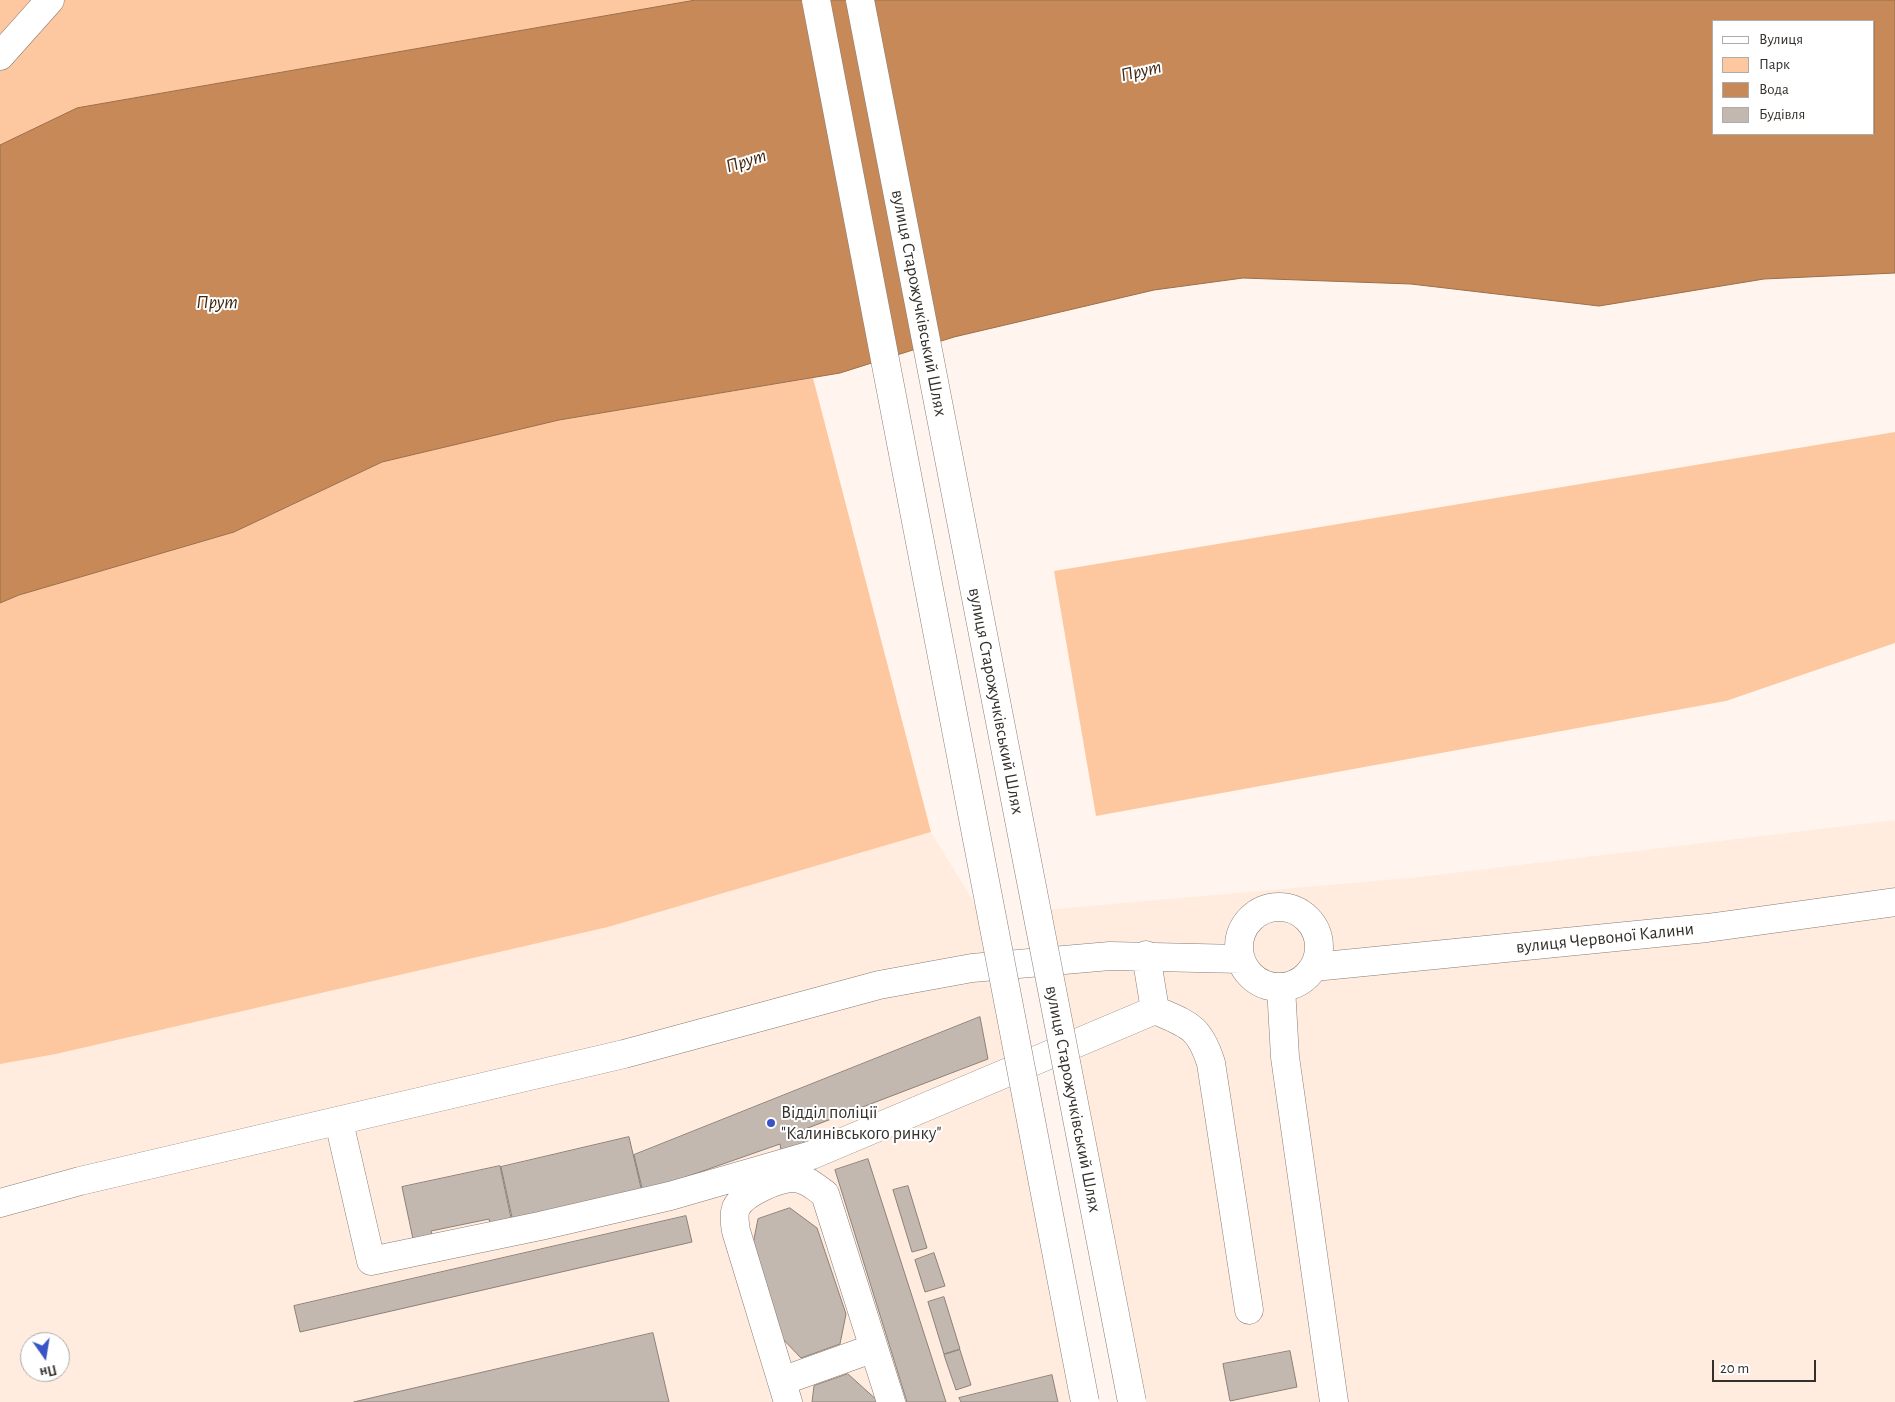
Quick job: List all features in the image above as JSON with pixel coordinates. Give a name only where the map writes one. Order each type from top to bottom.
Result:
[{"type":"main road","points":[[0,56],[50,0]]},
{"type":"main road","points":[[816,0],[1085,1402]]},
{"type":"main road","name":"вулиця Старожучківський Шлях","points":[[860,0],[1132,1402]]},
{"type":"main road","name":"вулиця Червоної Калини","points":[[1314,967],[1707,928],[1895,902]]},
{"type":"main road","points":[[1271,907],[1284,907],[1297,911],[1308,918],[1316,929],[1320,942],[1319,955],[1314,967],[1306,977],[1294,984],[1281,987],[1268,985],[1256,980],[1246,970],[1241,959],[1240,939],[1249,921],[1259,912],[1271,907]]},
{"type":"main road","points":[[0,1204],[80,1181],[624,1054],[879,985],[972,968],[1110,956],[1146,955],[1241,959]]},
{"type":"main road","points":[[1146,955],[1155,1010]]},
{"type":"main road","points":[[1281,987],[1285,1057],[1334,1402]]},
{"type":"main road","points":[[339,1122],[371,1261],[540,1226],[704,1186],[812,1155],[1155,1010],[1191,1026],[1204,1041],[1211,1063],[1249,1310]]},
{"type":"main road","points":[[736,1231],[734,1219],[736,1208],[745,1196],[773,1183],[793,1178],[809,1182],[825,1194],[891,1402]]},
{"type":"main road","points":[[704,1186],[722,1194],[736,1231],[785,1391],[874,1348]]},
{"type":"shaded area","points":[[1895,820],[1895,1402],[1136,1402],[1043,910],[1419,877]]},
{"type":"shaded area","points":[[931,832],[983,917],[1085,1402],[0,1402],[0,1064],[56,1054],[608,927]]},
{"type":"green space","points":[[0,0],[696,0],[77,108],[0,145]]},
{"type":"green space","points":[[813,378],[931,832],[608,927],[56,1054],[0,1064],[0,603],[19,595],[234,532],[382,462],[559,420]]},
{"type":"green space","points":[[1895,432],[1895,643],[1726,701],[1096,816],[1054,571]]},
{"type":"water","name":"Прут","points":[[696,0],[1895,0],[1895,273],[1764,279],[1599,306],[1411,284],[1243,278],[1154,290],[954,337],[840,373],[559,420],[382,462],[234,532],[19,595],[0,603],[0,145],[77,108]]},
{"type":"building","points":[[980,1017],[988,1059],[800,1131],[807,1149],[782,1157],[780,1144],[643,1192],[634,1155]]},
{"type":"building","points":[[629,1137],[642,1192],[513,1222],[501,1167]]},
{"type":"building","points":[[868,1159],[946,1402],[907,1402],[835,1170]]},
{"type":"building","points":[[500,1166],[511,1218],[490,1223],[489,1219],[431,1231],[432,1235],[413,1239],[402,1187]]},
{"type":"building","points":[[908,1186],[927,1248],[912,1252],[893,1190]]},
{"type":"building","points":[[790,1208],[817,1228],[846,1314],[840,1344],[801,1358],[779,1335],[752,1249],[758,1219]]},
{"type":"building","points":[[686,1216],[692,1242],[300,1332],[294,1306]]},
{"type":"building","points":[[934,1253],[945,1286],[925,1292],[915,1260]]},
{"type":"building","points":[[944,1297],[960,1349],[944,1354],[928,1302]]},
{"type":"building","points":[[653,1333],[669,1402],[354,1402]]},
{"type":"building","points":[[960,1350],[971,1385],[956,1390],[944,1355]]},
{"type":"building","points":[[1290,1351],[1297,1387],[1230,1401],[1223,1364]]},
{"type":"building","points":[[848,1374],[879,1402],[812,1402],[814,1386]]},
{"type":"building","points":[[1052,1375],[1058,1402],[961,1402],[959,1398]]},
{"type":"place","name":"Відділ поліції \"Калинівського ринку\"","points":[[771,1123]]}]
